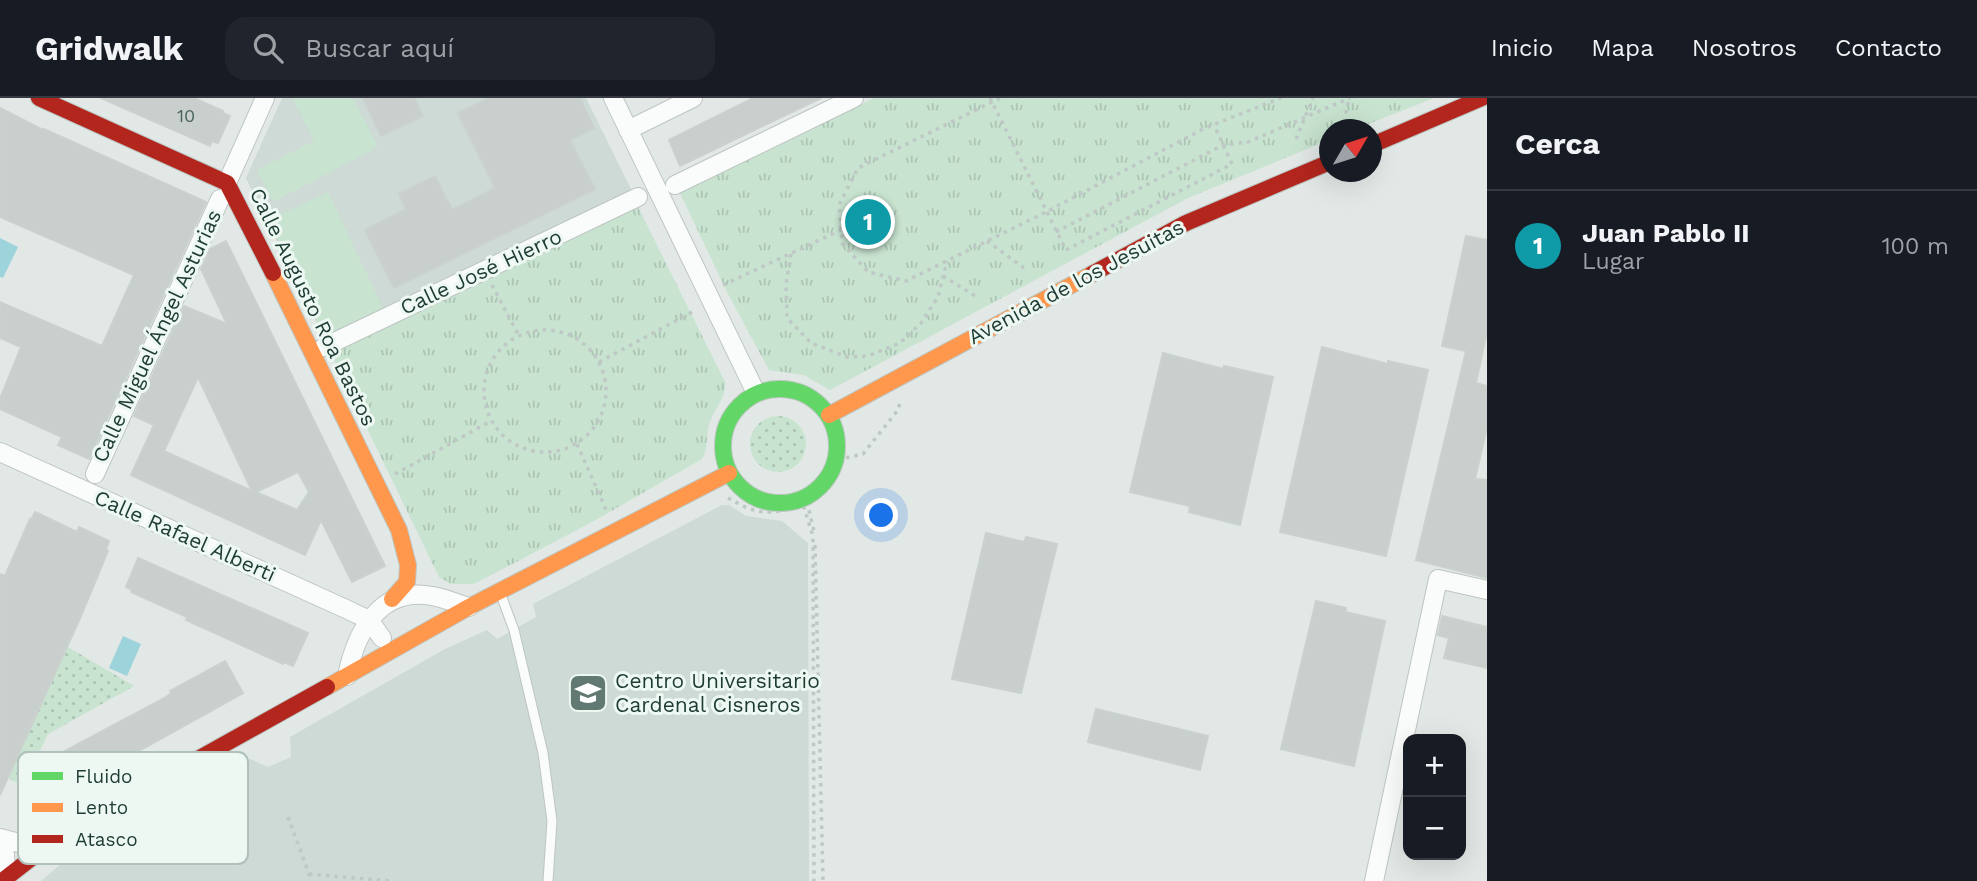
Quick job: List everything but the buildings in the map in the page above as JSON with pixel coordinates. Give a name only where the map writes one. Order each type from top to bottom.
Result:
[{"type":"street","name":"Calle Augusto Roa Bastos","points":[[39,98],[224,191],[313,352],[399,530],[408,565],[407,582],[380,609]]},
{"type":"street","name":"Calle Miguel Ángel Asturias","points":[[95,474],[265,98]]},
{"type":"street","points":[[613,98],[756,393]]},
{"type":"street","points":[[628,130],[693,98]]},
{"type":"street","points":[[675,185],[854,98]]},
{"type":"street","points":[[1382,140],[1482,98]]},
{"type":"street","name":"Avenida de los Jesuitas","points":[[829,415],[1186,223],[1319,166]]},
{"type":"street","name":"Calle José Hierro","points":[[324,347],[638,197]]},
{"type":"street","points":[[772,388],[796,391],[818,403],[829,415],[836,432],[837,451],[832,468],[823,484],[804,500],[773,503],[755,498],[740,487],[729,473],[723,455],[726,427],[740,404],[756,393],[772,388]]},
{"type":"street","name":"Calle Rafael Alberti","points":[[0,452],[380,609]]},
{"type":"street","points":[[210,752],[347,676],[385,646],[500,592],[729,473]]},
{"type":"street","points":[[1374,881],[1438,579],[1487,590]]},
{"type":"street","points":[[347,676],[352,655],[380,609],[412,594],[430,595],[469,607]]},
{"type":"street","points":[[380,609],[385,646]]},
{"type":"street","points":[[0,838],[18,843]]},
{"type":"street","points":[[0,844],[5,854],[4,879]]},
{"type":"street","points":[[4,879],[24,864]]},
{"type":"lane","points":[[500,592],[517,643],[543,753],[552,821],[548,881]]},
{"type":"path","points":[[1000,98],[991,100],[858,168],[839,205],[842,243],[868,272],[906,281],[1214,125],[1281,98]]},
{"type":"path","points":[[1296,139],[1313,98]]},
{"type":"path","points":[[1056,232],[1223,145],[1248,142],[1349,98]]},
{"type":"path","points":[[1344,119],[1349,98]]},
{"type":"path","points":[[991,100],[1066,250],[1232,164],[1214,125]]},
{"type":"path","points":[[721,286],[841,230]]},
{"type":"path","points":[[987,241],[1024,268]]},
{"type":"path","points":[[791,254],[786,284],[787,318],[811,343],[847,357],[868,356],[900,343],[921,323],[938,297],[947,261]]},
{"type":"path","points":[[484,271],[519,336]]},
{"type":"path","points":[[943,276],[975,296]]},
{"type":"path","points":[[599,362],[694,311]]},
{"type":"path","points":[[536,331],[555,331],[572,337],[587,347],[599,362],[605,380],[606,398],[601,416],[591,432],[577,443],[559,451],[530,450],[504,436],[491,421],[485,402],[485,382],[491,363],[502,347],[519,336],[536,331]]},
{"type":"path","points":[[388,478],[491,421]]},
{"type":"path","points":[[577,443],[608,515]]},
{"type":"path","points":[[804,500],[813,536],[814,881]]},
{"type":"path","points":[[804,500],[815,536],[823,881]]},
{"type":"path","points":[[288,817],[309,874],[309,881]]},
{"type":"path","points":[[309,874],[390,881]]},
{"type":"shaded area","points":[[282,98],[586,98],[631,189],[623,196],[325,340],[246,178]]},
{"type":"shaded area","name":"Centro Universitario Cardenal Cisneros","points":[[722,505],[729,505],[746,516],[782,521],[808,543],[809,881],[41,881],[61,864],[248,864],[248,760],[268,767],[291,757],[290,737],[445,649],[487,630],[497,639],[536,617],[533,604]]},
{"type":"green space","points":[[292,98],[353,98],[378,147],[273,202],[257,170],[314,141]]},
{"type":"green space","points":[[874,98],[1434,98],[1381,119],[1319,119],[1319,144],[1188,198],[830,390],[804,375],[769,370],[727,292],[679,191]]},
{"type":"green space","points":[[328,192],[383,308],[324,336],[269,220]]},
{"type":"green space","points":[[635,201],[725,382],[722,399],[709,425],[704,455],[702,459],[594,521],[474,584],[451,584],[439,577],[329,350]]},
{"type":"green space","points":[[772,416],[784,416],[794,420],[802,428],[806,444],[802,460],[794,468],[784,472],[772,472],[762,468],[754,460],[750,450],[750,438],[754,428],[762,420]]},
{"type":"green space","points":[[68,647],[134,686],[48,734],[39,752],[20,752]]},
{"type":"green space","points":[[18,756],[18,783],[8,778]]},
{"type":"water","points":[[0,238],[18,247],[3,278],[0,277]]},
{"type":"water","points":[[123,636],[141,644],[127,676],[109,668]]},
{"type":"traffic: fast","points":[[780,389],[802,393],[820,406],[833,424],[837,446],[833,468],[820,486],[802,499],[780,503],[758,499],[740,486],[727,468],[723,446],[727,424],[740,406],[758,393],[780,389]]},
{"type":"traffic: slow","points":[[273,273],[399,530],[408,565],[407,582],[392,599]]},
{"type":"traffic: slow","points":[[829,415],[1092,274]]},
{"type":"traffic: slow","points":[[327,687],[469,607],[729,473]]},
{"type":"traffic: jam","points":[[39,98],[227,183],[273,273]]},
{"type":"traffic: jam","points":[[1382,141],[1482,98]]},
{"type":"traffic: jam","points":[[1092,274],[1186,223],[1319,167]]},
{"type":"traffic: jam","points":[[211,752],[327,687]]},
{"type":"traffic: jam","points":[[2,881],[24,864]]},
{"type":"place","name":"Juan Pablo II","points":[[868,222]]},
{"type":"place","name":"Centro Universitario Cardenal Cisneros","points":[[588,693]]}]
